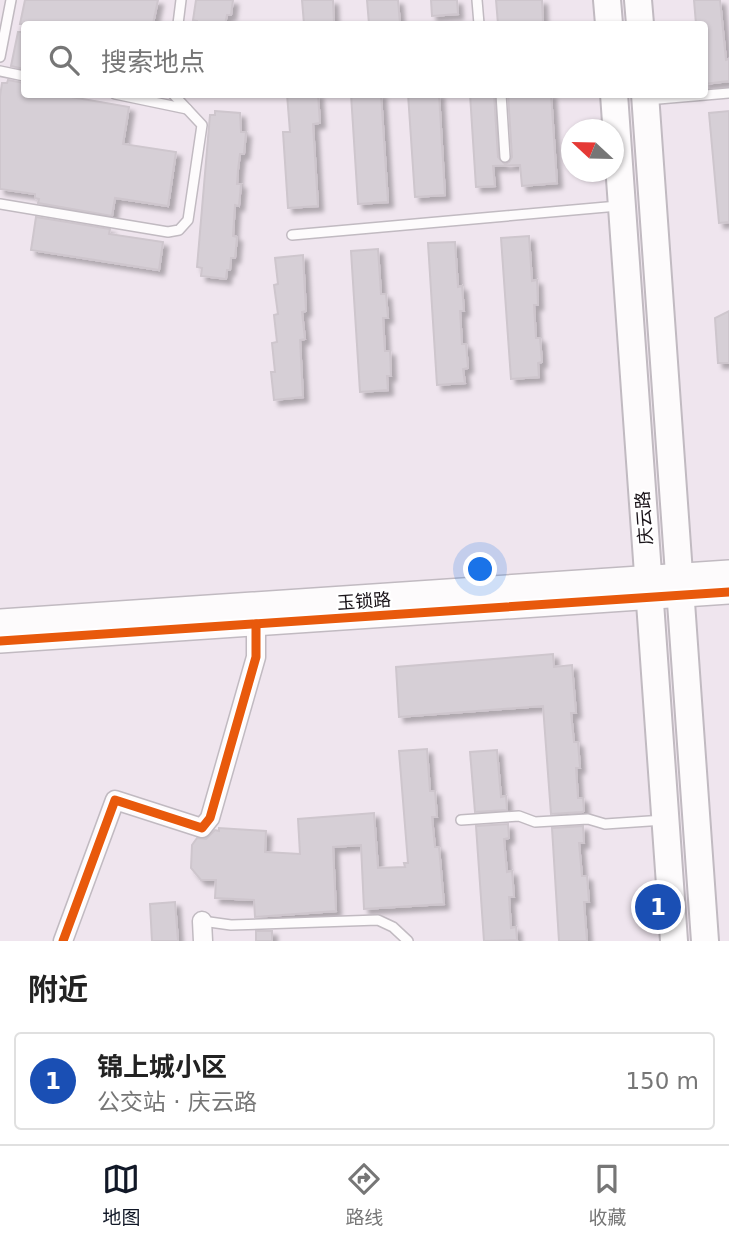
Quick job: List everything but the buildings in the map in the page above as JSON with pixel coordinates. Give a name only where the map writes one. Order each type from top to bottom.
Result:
[{"type":"main road","points":[[607,0],[609,21]]},
{"type":"main road","points":[[638,0],[640,21]]},
{"type":"main road","name":"庆云路","points":[[614,98],[674,941]]},
{"type":"main road","name":"庆云路","points":[[645,98],[705,941]]},
{"type":"street","name":"玉锁路","points":[[680,586],[729,572]]},
{"type":"street","name":"玉锁路","points":[[0,621],[680,586],[729,592]]},
{"type":"street","name":"玉锁路","points":[[0,641],[256,624],[649,588]]},
{"type":"street","points":[[63,941],[115,800],[202,828],[210,818],[256,657],[256,624]]},
{"type":"street","points":[[202,921],[203,941]]},
{"type":"lane","points":[[0,57],[11,0]]},
{"type":"lane","points":[[178,21],[181,0]]},
{"type":"lane","points":[[477,0],[479,21]]},
{"type":"lane","points":[[0,71],[21,75]]},
{"type":"lane","points":[[708,94],[729,93]]},
{"type":"lane","points":[[134,98],[187,109]]},
{"type":"lane","points":[[0,204],[168,232],[179,230],[188,220],[202,125],[177,98]]},
{"type":"lane","points":[[501,98],[505,158]]},
{"type":"lane","points":[[292,234],[622,206]]},
{"type":"lane","points":[[461,820],[519,816],[535,822],[587,819],[605,824],[665,820]]},
{"type":"lane","points":[[202,921],[231,925],[379,920],[393,927],[408,941]]},
{"type":"cycle path","points":[[0,641],[729,592]]},
{"type":"cycle path","points":[[63,941],[115,800],[202,828],[210,818],[256,657],[256,624]]},
{"type":"place","name":"锦上城小区","points":[[658,907]]}]
